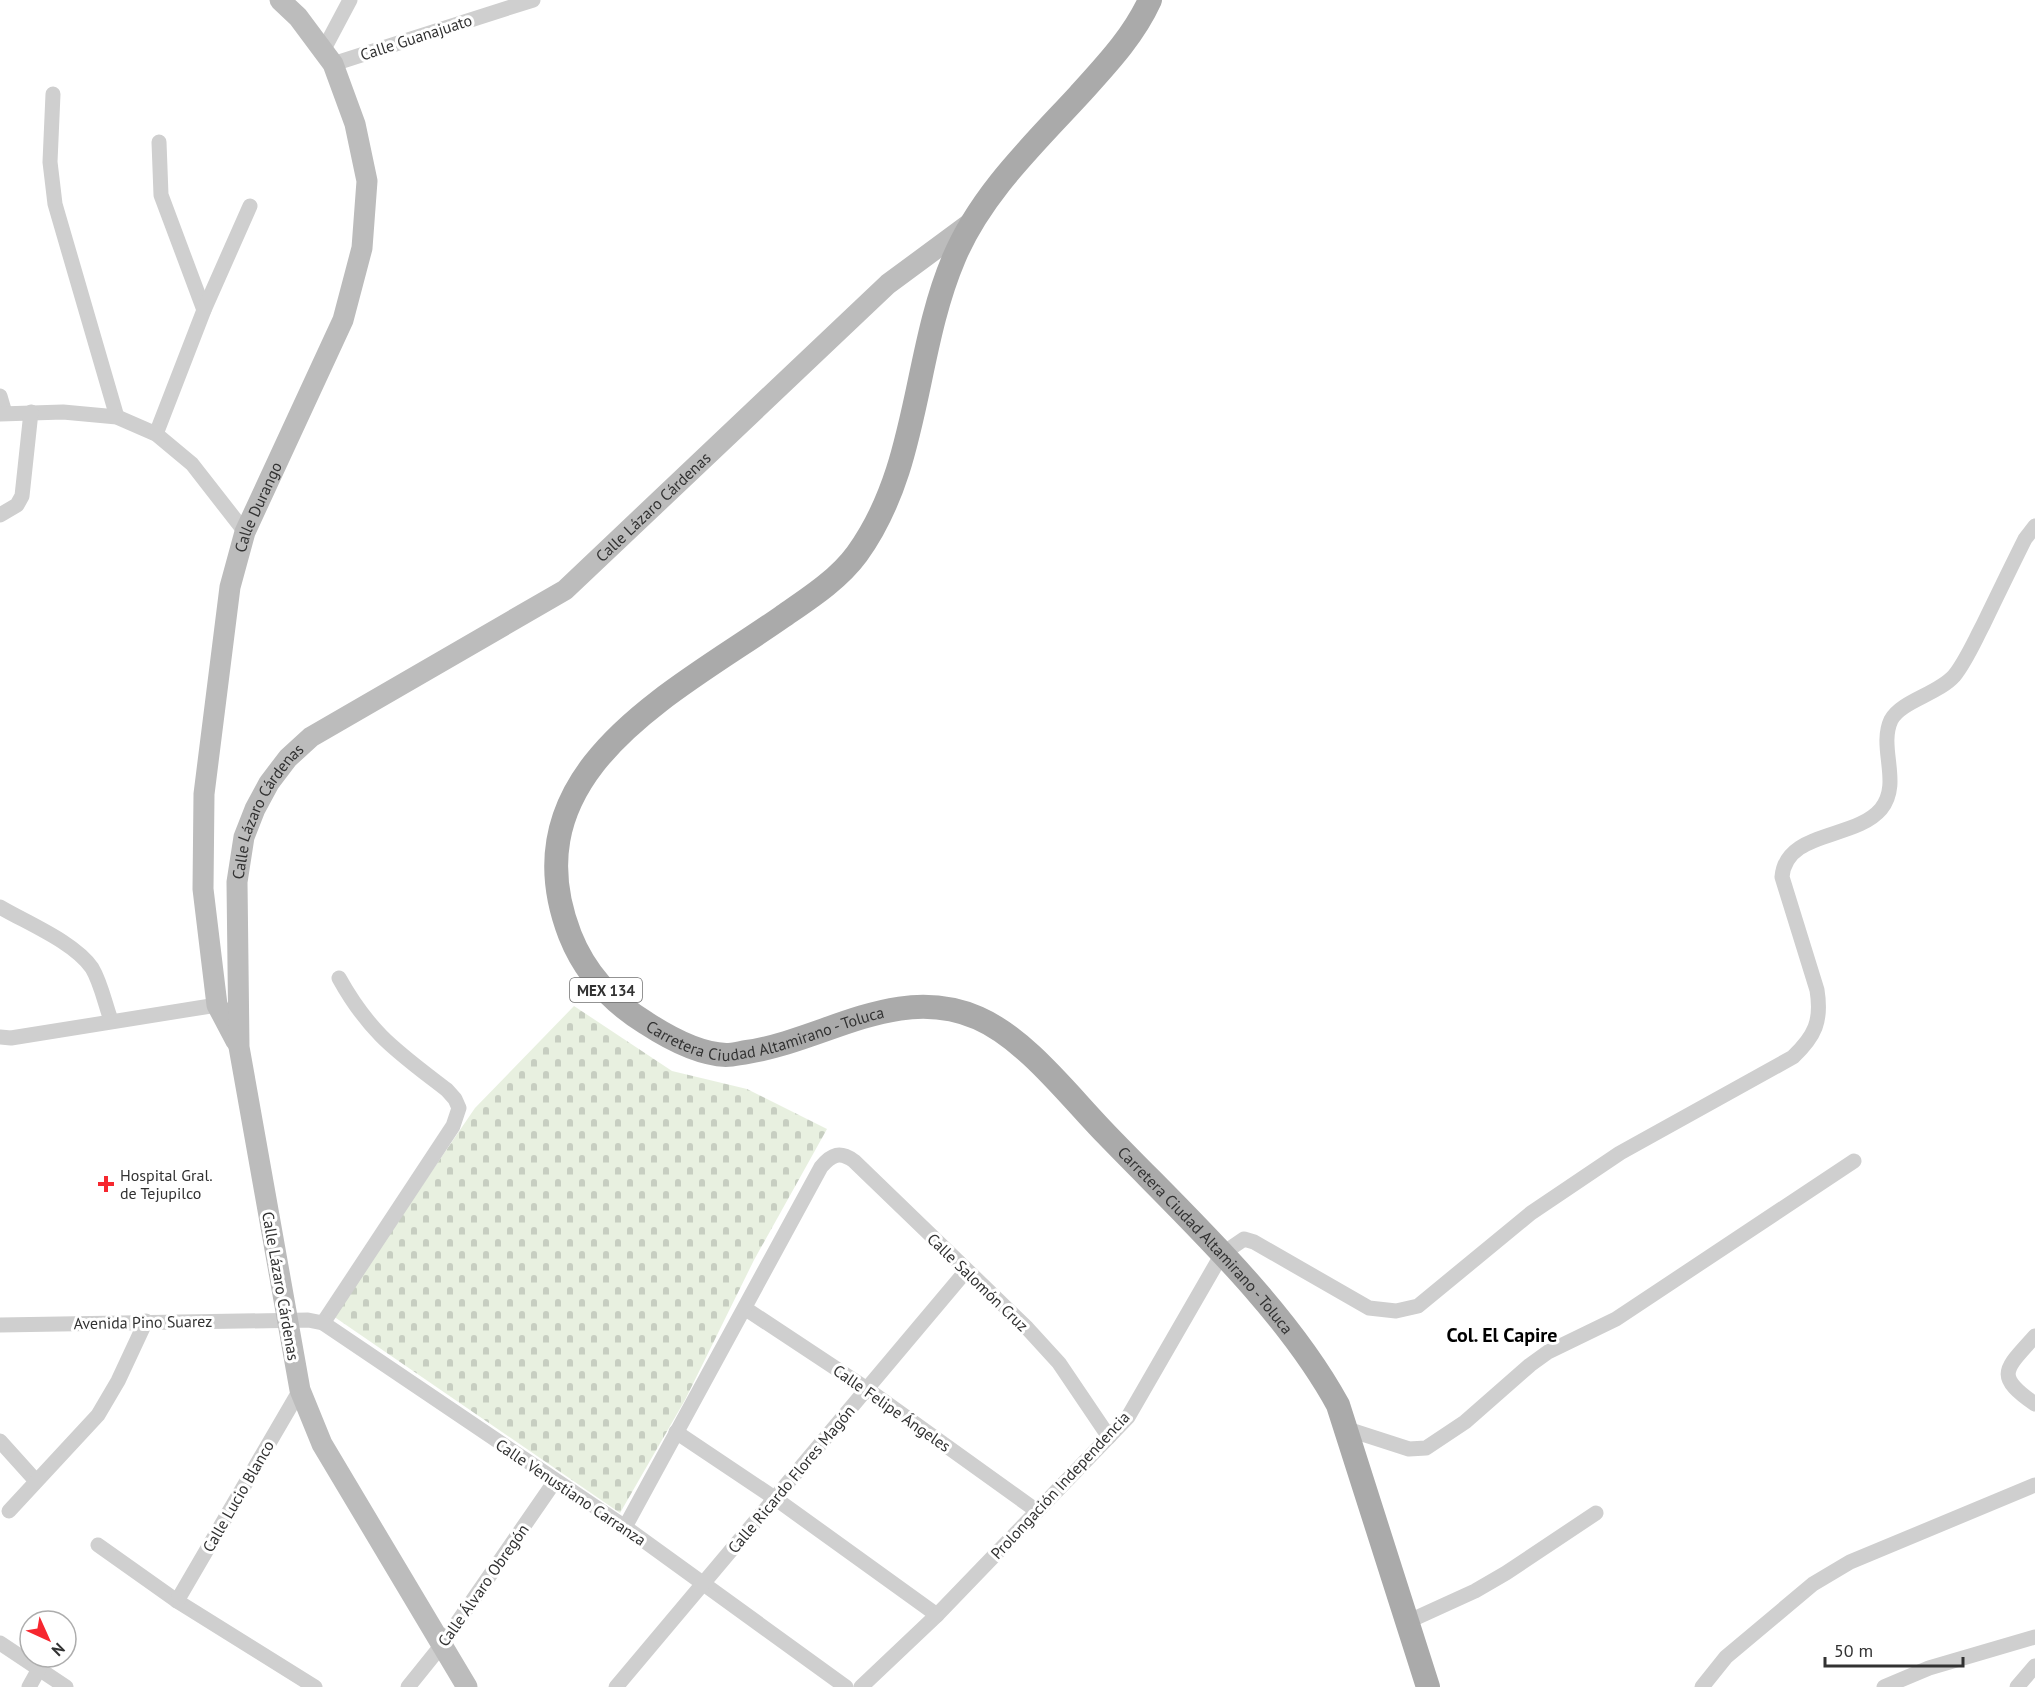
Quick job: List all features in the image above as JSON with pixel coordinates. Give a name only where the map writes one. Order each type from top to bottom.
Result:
[{"type":"main road","name":"Carretera Ciudad Altamirano - Toluca","points":[[1150,0],[1139,23],[1114,57],[1032,146],[995,189],[972,222],[953,260],[931,329],[899,474],[879,521],[852,561],[818,591],[652,708],[607,745],[573,791],[557,842],[556,892],[571,937],[590,974],[627,1011],[675,1041],[724,1055],[771,1048],[889,1008],[940,1007],[979,1018],[1024,1049],[1222,1254],[1303,1347],[1338,1405],[1428,1687]]},
{"type":"street","name":"Calle Durango","points":[[239,1047],[217,1005],[202,889],[204,794],[230,587],[245,532],[343,320],[362,248],[367,180],[355,124],[329,56],[280,0]]},
{"type":"street","points":[[329,56],[350,0]]},
{"type":"street","name":"Calle Guanajuato","points":[[329,56],[533,0]]},
{"type":"street","points":[[53,94],[50,162],[55,204],[117,417]]},
{"type":"street","points":[[159,142],[161,195],[204,310]]},
{"type":"street","points":[[156,434],[204,310],[250,206]]},
{"type":"street","name":"Calle Lázaro Cárdenas","points":[[466,1687],[322,1444],[300,1390],[239,1047],[237,882],[244,837],[269,783],[288,758],[311,737],[565,590],[888,284],[972,222]]},
{"type":"street","points":[[0,396],[3,413],[63,412],[117,417],[156,434],[192,464],[245,532]]},
{"type":"street","points":[[0,515],[17,505],[22,496],[31,412]]},
{"type":"street","points":[[1222,1254],[1241,1240],[1249,1239],[1369,1308],[1395,1311],[1418,1306],[1531,1214],[1620,1153],[1793,1057],[1809,1042],[1818,1027],[1820,1010],[1817,990],[1782,877],[1786,860],[1797,848],[1858,825],[1873,817],[1883,807],[1889,792],[1888,733],[1891,720],[1901,710],[1938,690],[1953,677],[1967,657],[2025,539],[2035,525]]},
{"type":"street","points":[[0,907],[74,950],[85,960],[98,981],[111,1020]]},
{"type":"street","points":[[324,1323],[453,1126],[459,1108],[447,1090],[375,1032],[356,1008],[339,978]]},
{"type":"street","points":[[0,1037],[10,1038],[111,1020],[217,1005]]},
{"type":"street","name":"Calle Salomón Cruz","points":[[746,1308],[821,1167],[828,1160],[843,1154],[855,1161],[1027,1328],[1059,1363],[1109,1437]]},
{"type":"street","points":[[1344,1428],[1410,1449],[1426,1448],[1465,1422],[1548,1352],[1616,1319],[1854,1161]]},
{"type":"street","name":"Prolongación Independencia","points":[[861,1687],[937,1615],[1128,1417],[1148,1386],[1222,1254]]},
{"type":"street","name":"Calle Ricardo Flores Magón","points":[[616,1687],[966,1271]]},
{"type":"street","points":[[625,1527],[746,1308]]},
{"type":"street","name":"Calle Felipe Ángeles","points":[[746,1308],[867,1389],[1037,1510]]},
{"type":"street","name":"Calle Venustiano Carranza","points":[[287,1320],[324,1323],[625,1527],[846,1687]]},
{"type":"street","name":"Avenida Pino Suarez","points":[[0,1325],[287,1320]]},
{"type":"street","points":[[9,1511],[98,1415],[118,1381],[146,1321]]},
{"type":"street","points":[[2035,1336],[2013,1361],[2007,1374],[2009,1382],[2016,1391],[2035,1404]]},
{"type":"street","name":"Calle Lucio Blanco","points":[[177,1601],[300,1390]]},
{"type":"street","points":[[676,1432],[776,1499],[937,1615]]},
{"type":"street","points":[[0,1441],[36,1481]]},
{"type":"street","name":"Calle Álvaro Obregón","points":[[408,1687],[441,1646],[555,1481]]},
{"type":"street","points":[[1702,1687],[1726,1658],[1813,1584],[1850,1562],[2035,1485]]},
{"type":"street","points":[[1407,1622],[1475,1591],[1506,1573],[1596,1512]]},
{"type":"street","points":[[98,1545],[177,1601],[315,1687]]},
{"type":"street","points":[[1884,1687],[1929,1668],[2035,1637]]},
{"type":"street","points":[[0,1643],[18,1655]]},
{"type":"street","points":[[2017,1687],[2035,1666]]},
{"type":"street","points":[[29,1687],[39,1669],[66,1687]]},
{"type":"green space","points":[[574,1006],[672,1071],[747,1089],[827,1129],[754,1260],[685,1400],[620,1513],[333,1316],[475,1108]]},
{"type":"place","name":"Hospital Gral. de Tejupilco","points":[[106,1184]]},
{"type":"district","name":"Col. El Capire","points":[[1502,1335]]}]
